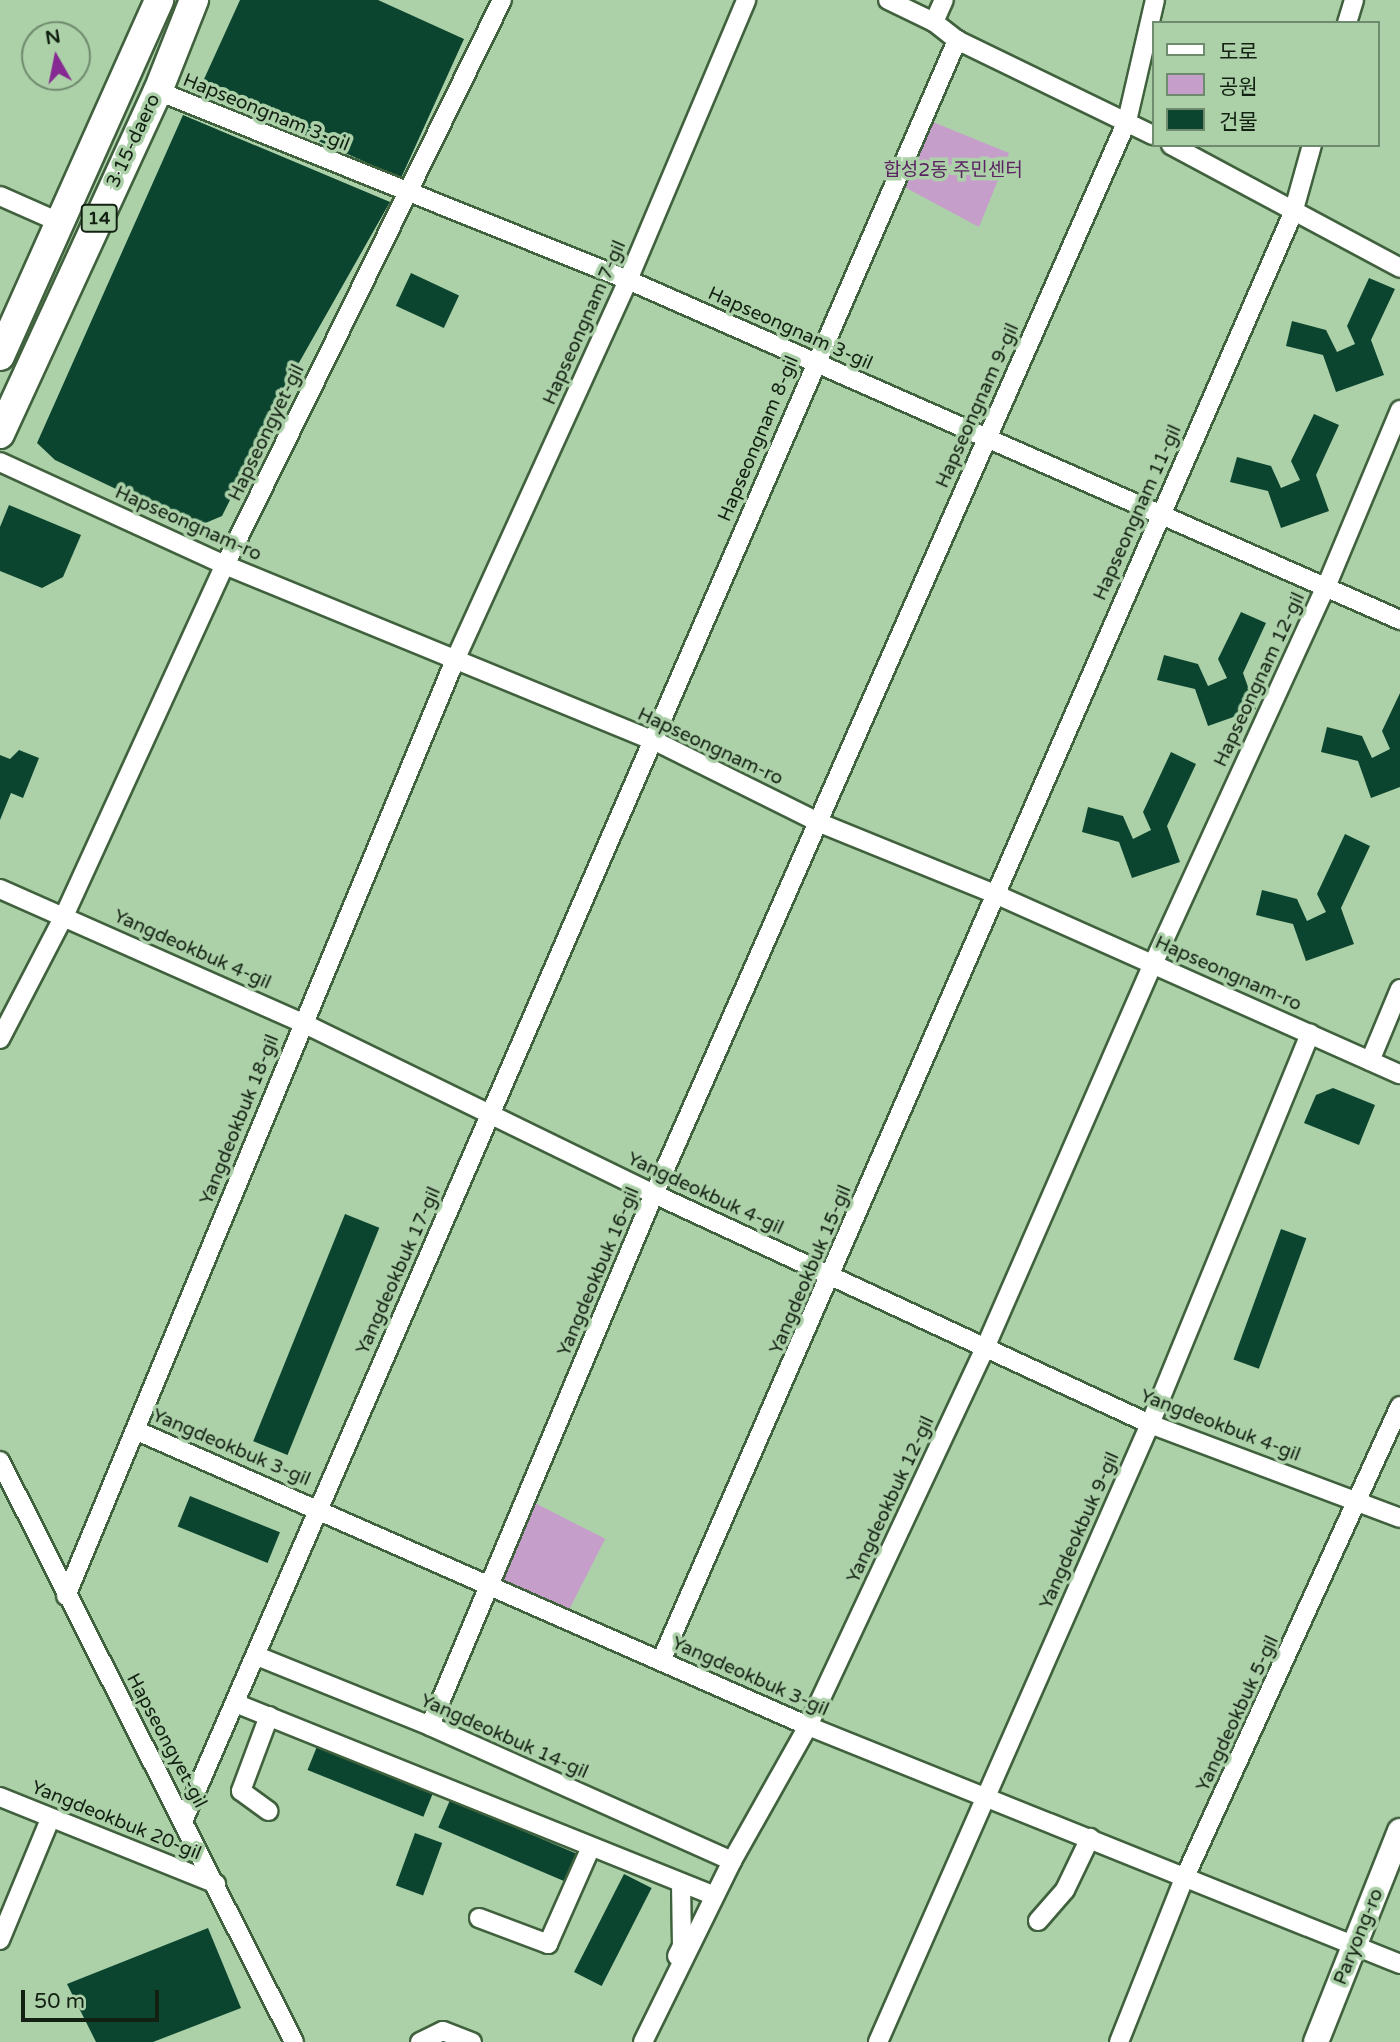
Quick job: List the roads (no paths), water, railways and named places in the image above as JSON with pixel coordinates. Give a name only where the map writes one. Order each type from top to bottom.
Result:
[{"type":"main road","name":"3·15-daero","points":[[0,356],[159,0]]},
{"type":"main road","name":"3·15-daero","points":[[0,434],[158,91],[194,0]]},
{"type":"main road","name":"Paryong-ro","points":[[1316,2042],[1400,1831]]},
{"type":"street","name":"Hapseongyet-gil","points":[[0,1039],[64,916],[225,565],[502,0]]},
{"type":"street","name":"Hapseongnam 7-gil","points":[[455,660],[628,280],[746,0]]},
{"type":"street","points":[[887,0],[934,22],[957,40],[1152,134]]},
{"type":"street","points":[[934,22],[944,0]]},
{"type":"street","name":"Hapseongnam 9-gil","points":[[820,823],[1127,121],[1155,0]]},
{"type":"street","points":[[1349,21],[1354,0]]},
{"type":"street","name":"Hapseongnam 8-gil","points":[[655,741],[814,364],[957,40]]},
{"type":"street","name":"Hapseongnam 3-gil","points":[[158,91],[408,194],[628,280],[1400,621]]},
{"type":"street","points":[[1175,147],[1293,213],[1400,268]]},
{"type":"street","name":"Hapseongnam 11-gil","points":[[995,894],[1293,213],[1311,147]]},
{"type":"street","points":[[0,196],[59,222]]},
{"type":"street","name":"Hapseongnam 12-gil","points":[[1153,964],[1326,587],[1400,410]]},
{"type":"street","name":"Hapseongnam-ro","points":[[0,462],[225,565],[655,741],[820,823],[995,894],[1400,1074]]},
{"type":"street","name":"Yangdeokbuk 18-gil","points":[[66,1596],[455,660]]},
{"type":"street","name":"Yangdeokbuk 17-gil","points":[[184,1819],[257,1656],[316,1507],[655,741]]},
{"type":"street","name":"Yangdeokbuk 16-gil","points":[[430,1726],[654,1194],[820,823]]},
{"type":"street","name":"Yangdeokbuk 4-gil","points":[[0,889],[303,1023],[654,1194],[1150,1424],[1360,1500],[1400,1518]]},
{"type":"street","name":"Yangdeokbuk 15-gil","points":[[662,1661],[832,1277],[995,894]]},
{"type":"street","name":"Yangdeokbuk 12-gil","points":[[643,2042],[732,1861],[808,1726],[985,1348],[1153,964]]},
{"type":"street","points":[[1370,1061],[1400,989]]},
{"type":"street","name":"Yangdeokbuk 9-gil","points":[[878,2042],[1150,1424],[1310,1033]]},
{"type":"street","name":"Yangdeokbuk 5-gil","points":[[1119,2042],[1184,1879],[1360,1500],[1400,1406]]},
{"type":"street","name":"Yangdeokbuk 3-gil","points":[[135,1430],[316,1507],[808,1726],[1400,1964]]},
{"type":"street","name":"Hapseongyet-gil","points":[[0,1461],[66,1596],[184,1819],[294,2042]]},
{"type":"street","name":"Yangdeokbuk 14-gil","points":[[257,1656],[430,1726],[732,1861]]},
{"type":"street","points":[[235,1703],[715,1896]]},
{"type":"street","points":[[269,1716],[241,1791],[269,1811]]},
{"type":"street","name":"Yangdeokbuk 20-gil","points":[[0,1797],[216,1884]]},
{"type":"street","points":[[0,1940],[50,1819]]},
{"type":"street","points":[[1038,1921],[1065,1890],[1090,1839]]},
{"type":"street","points":[[479,1918],[548,1944],[591,1847]]},
{"type":"street","points":[[645,2014],[682,1946],[681,1884]]},
{"type":"street","points":[[420,2042],[443,2031],[472,2042]]},
{"type":"park label","name":"합성2동 주민센터","points":[[953,171]]}]
